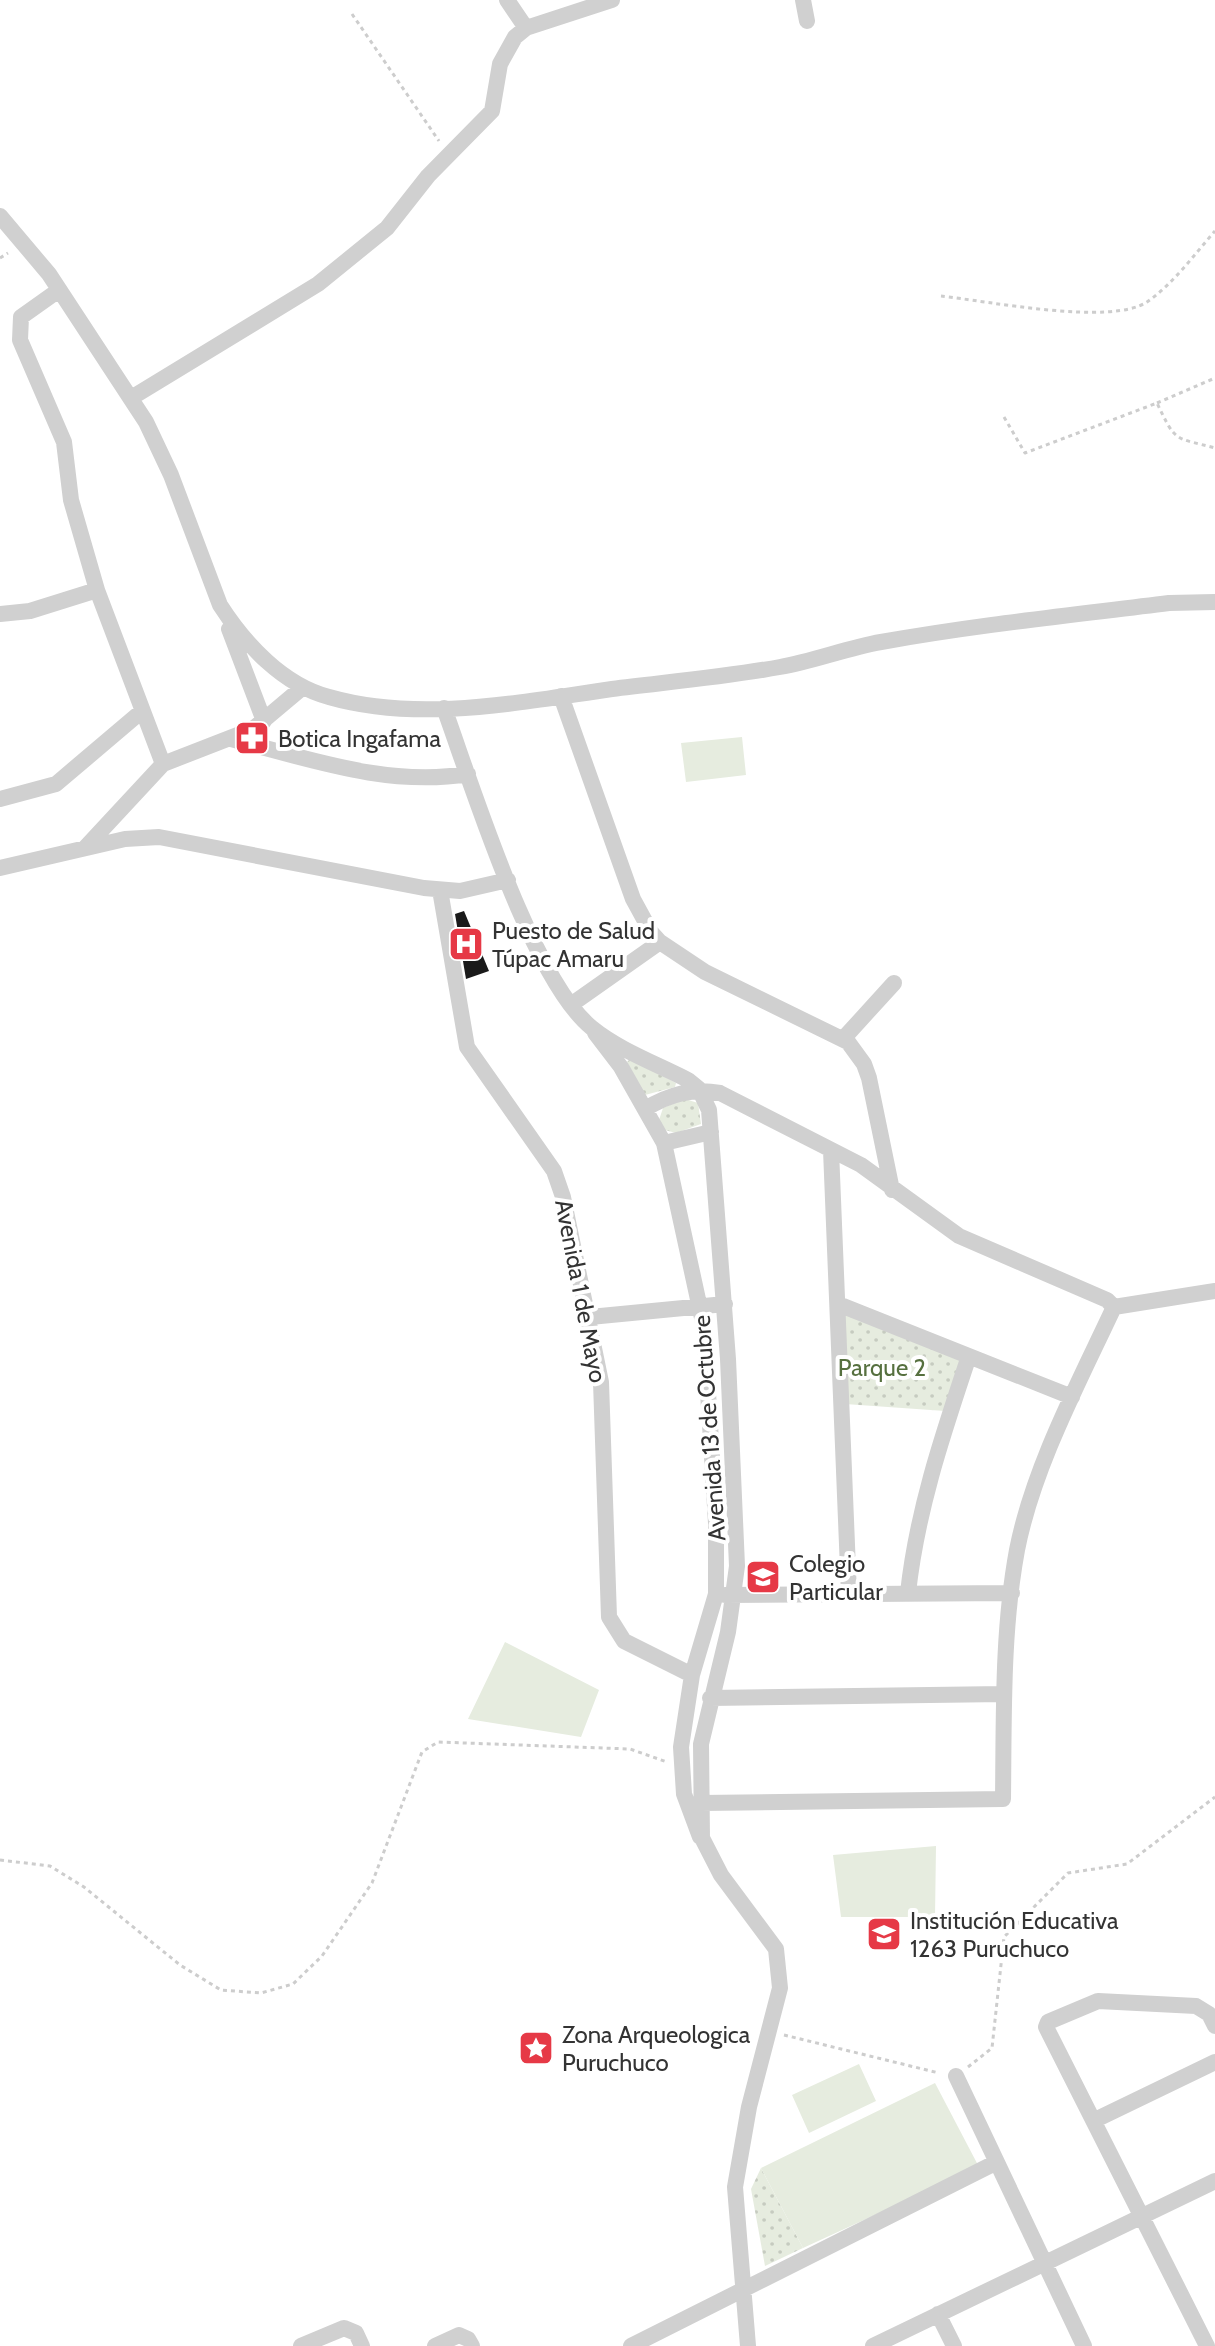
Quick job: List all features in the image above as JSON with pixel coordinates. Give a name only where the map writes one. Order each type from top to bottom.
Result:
[{"type":"street","points":[[507,0],[526,28]]},
{"type":"street","points":[[131,398],[318,284],[387,228],[448,154],[492,111],[500,64],[515,37],[526,28],[612,0]]},
{"type":"street","points":[[803,0],[807,21]]},
{"type":"street","points":[[0,216],[59,290],[131,398],[171,475],[264,721]]},
{"type":"street","points":[[59,290],[21,317],[18,329],[64,442],[71,500],[97,590],[163,764]]},
{"type":"street","points":[[0,614],[30,611],[97,590]]},
{"type":"street","points":[[220,605],[252,648],[303,687],[325,696],[372,707],[444,708],[561,696],[781,666],[878,642],[1169,603],[1215,602]]},
{"type":"street","points":[[85,848],[163,764],[231,739],[264,721],[303,687]]},
{"type":"street","points":[[561,696],[633,899],[660,942],[705,972],[843,1039],[857,1052],[869,1078],[892,1190]]},
{"type":"street","points":[[444,708],[508,880],[549,968],[591,1027],[699,1089],[720,1093],[861,1165],[959,1236],[1107,1300],[1114,1307]]},
{"type":"street","points":[[0,799],[56,784],[142,711]]},
{"type":"street","points":[[231,739],[381,776],[432,780],[468,774]]},
{"type":"street","points":[[0,868],[125,839],[174,838],[440,890],[460,891],[508,880]]},
{"type":"street","name":"Avenida 1 de Mayo","points":[[440,890],[462,1035],[478,1066],[554,1171],[590,1317],[604,1418],[609,1617],[614,1630],[630,1646],[692,1675]]},
{"type":"street","points":[[572,1004],[660,942]]},
{"type":"street","points":[[843,1039],[894,983]]},
{"type":"street","name":"Avenida 13 de Octubre","points":[[591,1027],[664,1143],[701,1306],[716,1523],[716,1594],[692,1675],[683,1725],[682,1767],[691,1819],[721,1875],[776,1949],[780,1988],[767,2031],[735,2187],[746,2287],[748,2346]]},
{"type":"street","points":[[645,1109],[659,1101],[699,1089]]},
{"type":"street","points":[[699,1089],[709,1110],[711,1132],[725,1304],[736,1537],[735,1595],[701,1744],[704,1846]]},
{"type":"street","points":[[664,1143],[711,1132]]},
{"type":"street","points":[[831,1150],[849,1594]]},
{"type":"street","points":[[1114,1307],[1215,1291]]},
{"type":"street","points":[[590,1317],[725,1304]]},
{"type":"street","points":[[838,1304],[1072,1397]]},
{"type":"street","points":[[701,1803],[1003,1799],[1004,1694],[1012,1593],[1026,1517],[1072,1397],[1114,1307]]},
{"type":"street","points":[[908,1593],[916,1533],[930,1472],[969,1356]]},
{"type":"street","points":[[716,1594],[1012,1593]]},
{"type":"street","points":[[710,1698],[1004,1694]]},
{"type":"street","points":[[1207,2346],[1138,2215],[1095,2120],[1046,2027],[1048,2022],[1098,2001],[1196,2006],[1209,2014],[1215,2026]]},
{"type":"street","points":[[1095,2120],[1215,2062]]},
{"type":"street","points":[[956,2076],[1084,2346]]},
{"type":"street","points":[[631,2346],[995,2163]]},
{"type":"street","points":[[873,2346],[1138,2215],[1215,2181]]},
{"type":"street","points":[[938,2314],[954,2346]]},
{"type":"street","points":[[301,2346],[339,2329],[349,2328],[356,2333],[362,2346]]},
{"type":"street","points":[[435,2346],[459,2335],[468,2339],[472,2346]]},
{"type":"path","points":[[352,14],[448,154]]},
{"type":"path","points":[[941,296],[1097,313],[1130,309],[1157,292],[1215,231]]},
{"type":"path","points":[[1004,417],[1025,453],[1215,378]]},
{"type":"path","points":[[1157,403],[1171,434],[1182,441],[1215,448]]},
{"type":"path","points":[[0,1860],[50,1866],[84,1887],[180,1965],[221,1990],[261,1993],[293,1984],[322,1956],[372,1883],[422,1752],[438,1742],[630,1749],[682,1767]]},
{"type":"path","points":[[767,2031],[956,2076],[992,2048],[1004,1937],[1068,1873],[1127,1864],[1215,1797]]},
{"type":"green space","points":[[742,737],[746,775],[686,782],[681,743]]},
{"type":"green space","points":[[630,1059],[676,1083],[675,1087],[645,1095],[627,1062]]},
{"type":"green space","points":[[685,1099],[698,1103],[701,1124],[676,1133],[665,1130],[659,1120],[663,1108]]},
{"type":"green space","name":"Parque 2","points":[[841,1310],[963,1358],[945,1411],[845,1404]]},
{"type":"green space","points":[[505,1642],[599,1690],[581,1737],[468,1719]]},
{"type":"green space","points":[[936,1846],[935,1917],[841,1917],[833,1855]]},
{"type":"green space","points":[[859,2064],[876,2101],[809,2133],[792,2095]]},
{"type":"green space","points":[[935,2083],[979,2167],[803,2248],[761,2168]]},
{"type":"green space","points":[[761,2168],[803,2248],[765,2266],[751,2189]]},
{"type":"building","name":"Puesto de Salud Túpac Amaru","points":[[464,911],[489,971],[466,979],[455,914]]},
{"type":"place","name":"Botica Ingafama","points":[[252,738]]},
{"type":"place","name":"Puesto de Salud Túpac Amaru","points":[[466,944]]},
{"type":"place","name":"Colegio Particular","points":[[763,1577]]},
{"type":"place","name":"Institución Educativa 1263 Puruchuco","points":[[884,1934]]},
{"type":"place","name":"Zona Arqueologica Puruchuco","points":[[536,2048]]}]
